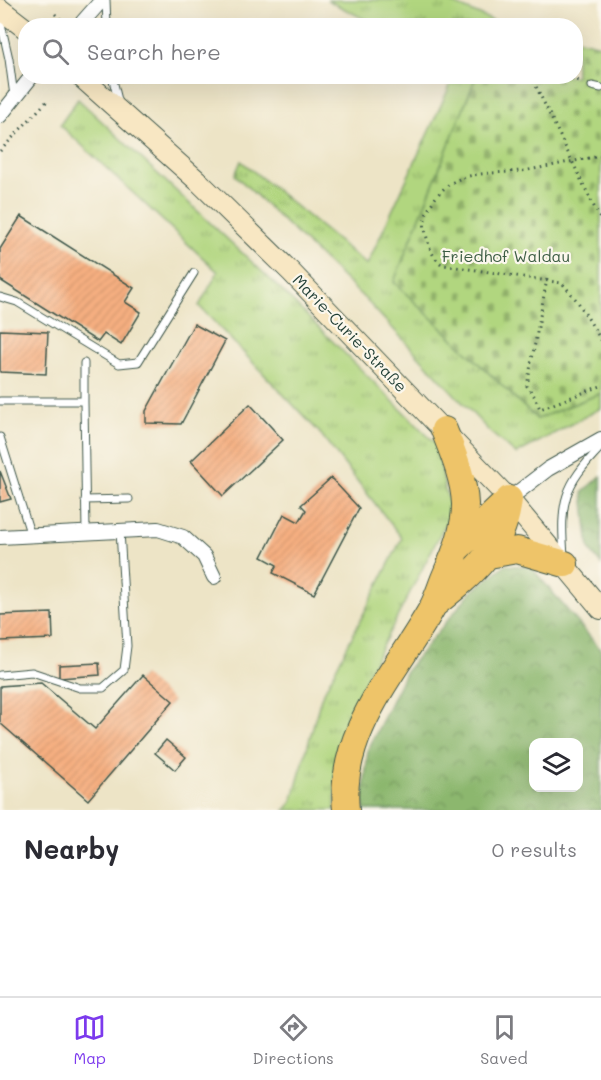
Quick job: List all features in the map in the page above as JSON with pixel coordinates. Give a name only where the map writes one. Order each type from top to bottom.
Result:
[{"type":"highway","points":[[346,810],[349,769],[357,738],[370,706],[433,606],[458,548],[465,502],[455,459],[444,430]]},
{"type":"highway","points":[[458,548],[509,499]]},
{"type":"highway","points":[[433,606],[459,585],[489,555],[506,520],[509,499]]},
{"type":"highway","points":[[489,555],[517,550],[565,564]]},
{"type":"main road","points":[[0,9],[18,23]]},
{"type":"main road","name":"Marie-Curie-Straße","points":[[89,84],[198,181],[444,430],[509,499],[601,609]]},
{"type":"street","points":[[87,18],[104,0]]},
{"type":"street","points":[[0,116],[25,84]]},
{"type":"street","points":[[509,499],[548,469],[601,439]]},
{"type":"street","points":[[0,537],[158,529],[183,537],[204,556],[214,577]]},
{"type":"lane","points":[[104,0],[105,18]]},
{"type":"lane","points":[[0,18],[14,98]]},
{"type":"lane","points":[[114,84],[121,113]]},
{"type":"lane","points":[[592,86],[601,88]]},
{"type":"lane","points":[[0,297],[26,307],[119,364],[138,362],[194,273]]},
{"type":"lane","points":[[84,363],[86,533]]},
{"type":"lane","points":[[0,401],[84,401]]},
{"type":"lane","points":[[0,437],[32,536]]},
{"type":"lane","points":[[565,564],[562,530],[566,494],[574,477],[601,447]]},
{"type":"lane","points":[[85,500],[129,499]]},
{"type":"lane","points":[[0,675],[32,672],[80,688],[104,688],[124,670],[127,646],[120,531]]},
{"type":"path","points":[[55,14],[60,18]]},
{"type":"path","points":[[583,83],[592,86]]},
{"type":"path","points":[[535,84],[601,221]]},
{"type":"path","points":[[0,151],[47,101]]},
{"type":"path","points":[[601,156],[572,160],[543,168],[459,178],[441,189],[430,206],[424,224],[427,241],[435,260],[443,265],[562,283],[578,302],[601,340]]},
{"type":"path","points":[[547,279],[526,386],[535,397],[540,409],[601,386]]},
{"type":"green space","points":[[327,0],[445,0],[486,18],[362,18]]},
{"type":"green space","name":"Friedhof Waldau","points":[[583,41],[601,45],[601,393],[537,419],[394,282],[473,84],[583,84]]},
{"type":"green space","points":[[451,84],[473,84],[394,282],[537,419],[601,393],[601,408],[516,454],[490,432],[366,300],[235,175],[241,161],[367,265]]},
{"type":"green space","points":[[78,99],[271,280],[437,445],[445,489],[452,511],[372,666],[340,743],[335,770],[335,810],[285,810],[292,802],[321,698],[402,538],[319,432],[199,306],[218,272],[60,125]]},
{"type":"green space","points":[[601,476],[601,564],[589,549],[583,492]]},
{"type":"green space","points":[[505,565],[531,567],[601,650],[601,810],[364,810],[368,750],[406,671],[470,593]]},
{"type":"building","points":[[21,216],[134,288],[125,302],[141,312],[121,345],[104,334],[98,342],[0,280],[0,249]]},
{"type":"building","points":[[194,324],[225,341],[181,424],[146,423],[146,411]]},
{"type":"building","points":[[0,330],[48,332],[46,374],[0,372]]},
{"type":"building","points":[[250,404],[283,440],[223,496],[191,461]]},
{"type":"building","points":[[0,471],[11,499],[0,502]]},
{"type":"building","points":[[331,478],[359,508],[314,594],[273,573],[277,565],[262,557],[284,514],[299,522],[306,510],[301,505]]},
{"type":"building","points":[[52,613],[53,639],[0,641],[0,615]]},
{"type":"building","points":[[99,663],[100,675],[59,678],[59,665]]},
{"type":"building","points":[[143,675],[173,701],[88,800],[0,723],[0,686],[41,683],[95,729]]},
{"type":"building","points":[[166,740],[186,757],[175,770],[155,753]]}]
